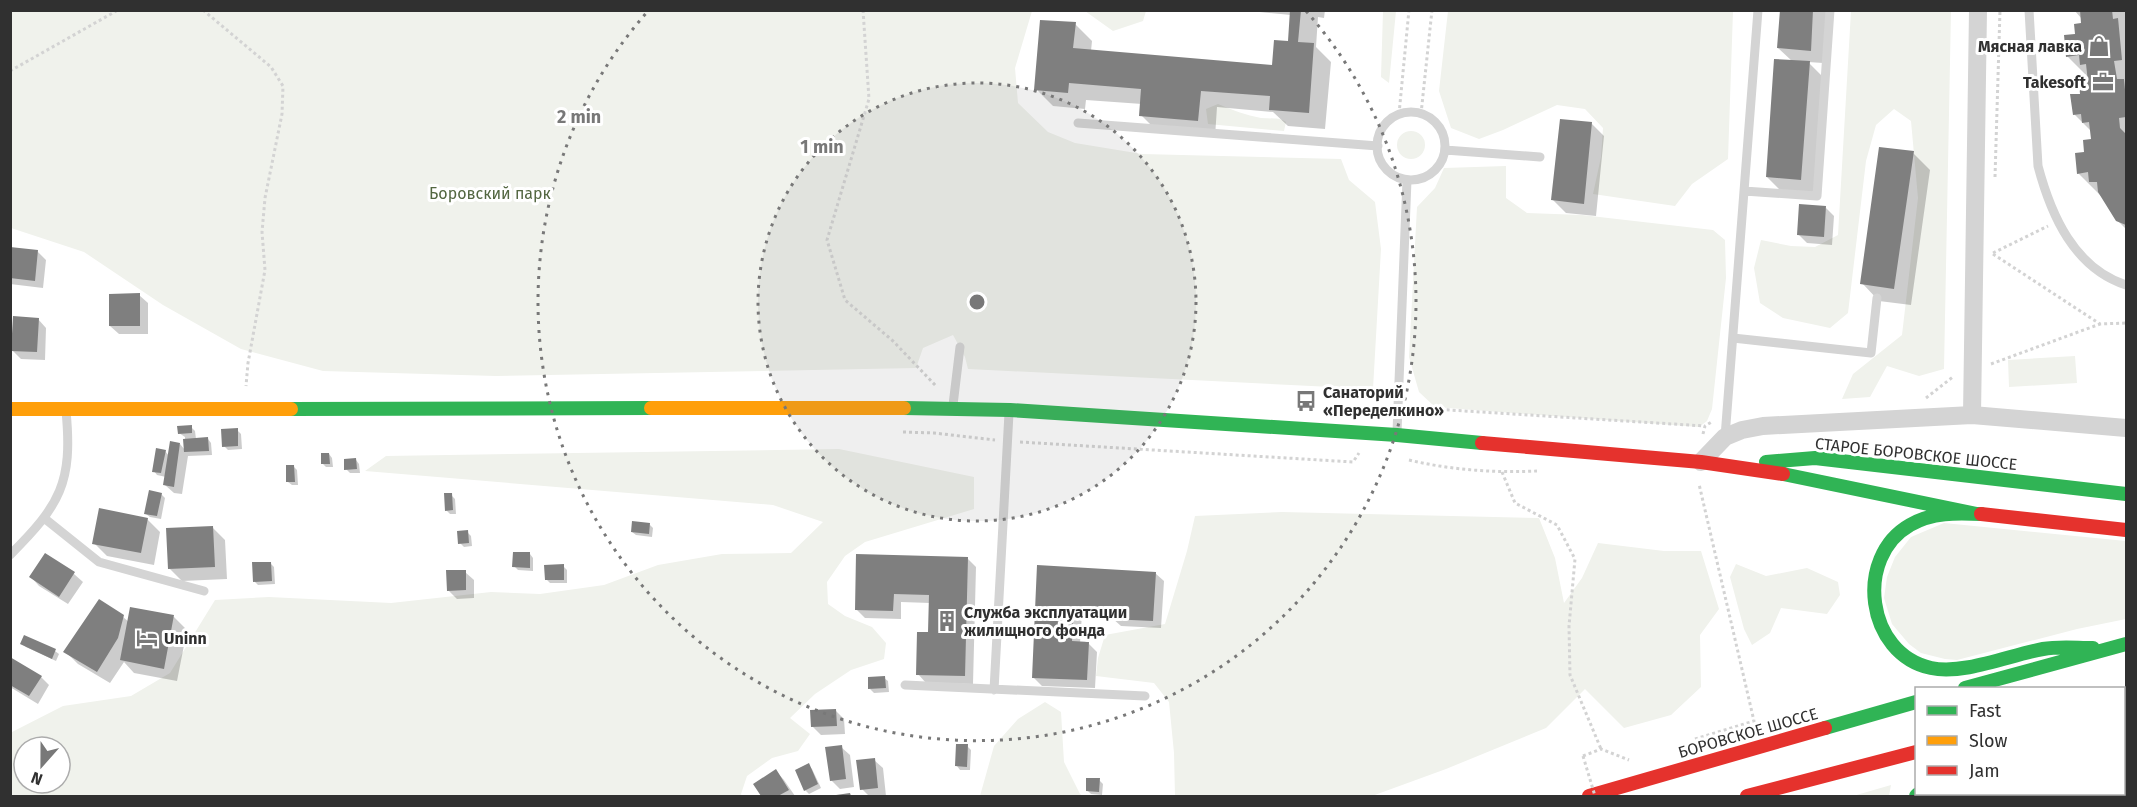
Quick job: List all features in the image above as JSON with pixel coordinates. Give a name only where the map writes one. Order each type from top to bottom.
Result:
[{"type":"street","points":[[1972,415],[1978,10]]},
{"type":"street","points":[[10,409],[952,408],[1010,410],[1397,435],[1698,462],[1807,478],[1977,514],[2127,530]]},
{"type":"street","points":[[1698,462],[1725,437],[1763,426],[1972,415],[2127,428]]},
{"type":"street","name":"СТАРОЕ БОРОВСКОЕ ШОССЕ","points":[[1698,462],[1763,462],[1815,458],[2127,494]]},
{"type":"street","points":[[1763,462],[1932,494],[1967,498]]},
{"type":"street","points":[[1977,514],[1921,519],[1906,528],[1889,544],[1876,568],[1872,594],[1878,620],[1892,644],[1922,665],[1940,669],[2044,649],[2105,649]]},
{"type":"street","points":[[1969,687],[2127,644]]},
{"type":"street","name":"БОРОВСКОЕ ШОССЕ","points":[[1589,796],[1915,703]]},
{"type":"street","points":[[1747,796],[1915,753]]},
{"type":"lane","points":[[1725,437],[1758,10]]},
{"type":"lane","points":[[1744,191],[1817,196],[1830,10]]},
{"type":"lane","points":[[2030,10],[2038,166],[2044,189],[2070,243],[2101,274],[2127,285]]},
{"type":"lane","points":[[1410,112],[1421,114],[1431,119],[1439,127],[1444,137],[1445,150],[1437,168],[1429,176],[1419,180],[1396,177],[1381,161],[1378,146],[1382,129],[1389,120],[1399,114],[1410,112]]},
{"type":"lane","points":[[1078,123],[1378,146]]},
{"type":"lane","points":[[1445,150],[1540,157]]},
{"type":"lane","points":[[1397,435],[1407,180]]},
{"type":"lane","points":[[1733,338],[1871,354],[1877,298]]},
{"type":"lane","points":[[952,408],[960,347]]},
{"type":"lane","points":[[10,555],[50,512],[62,485],[68,465],[66,409]]},
{"type":"lane","points":[[994,690],[1010,410]]},
{"type":"lane","points":[[44,519],[99,562],[204,591]]},
{"type":"lane","points":[[905,685],[1145,696]]},
{"type":"path","points":[[10,70],[118,10]]},
{"type":"path","points":[[203,10],[271,67],[283,86],[282,114],[265,198],[262,232],[265,270],[248,363],[245,396]]},
{"type":"path","points":[[863,10],[869,99],[827,240],[845,300],[893,341],[941,391]]},
{"type":"path","points":[[1399,114],[1409,10]]},
{"type":"path","points":[[1421,114],[1432,10]]},
{"type":"path","points":[[1995,184],[2000,10]]},
{"type":"path","points":[[1973,258],[1993,254],[2058,221]]},
{"type":"path","points":[[1993,254],[1994,242]]},
{"type":"path","points":[[1993,254],[2100,324]]},
{"type":"path","points":[[1921,401],[1932,395],[1959,372],[2100,324],[2127,323]]},
{"type":"path","points":[[1686,742],[1754,721],[1699,485],[1698,462],[1705,426],[1710,422],[1727,417]]},
{"type":"path","points":[[899,432],[934,433],[1007,441],[1353,462],[1363,448]]},
{"type":"path","points":[[1399,457],[1432,465],[1502,472],[1544,470]]},
{"type":"path","points":[[1502,472],[1515,503],[1557,525],[1575,559],[1569,626],[1570,675],[1601,749]]},
{"type":"path","points":[[1688,484],[1699,485]]},
{"type":"path","points":[[1595,796],[1583,756],[1601,749],[1628,760]]},
{"type":"green space","name":"Боровский парк","points":[[11,11],[1032,11],[1015,68],[1018,103],[1048,132],[1075,143],[1142,154],[1341,159],[1349,180],[1375,202],[1381,249],[1373,389],[968,369],[965,357],[953,335],[923,348],[916,368],[496,376],[323,371],[241,349],[163,305],[84,252],[11,228]]},
{"type":"green space","points":[[1085,11],[1146,11],[1143,21],[1113,31]]},
{"type":"green space","points":[[1383,11],[1396,11],[1389,83],[1381,77]]},
{"type":"green space","points":[[1448,11],[1733,11],[1728,159],[1692,184],[1675,206],[1593,194],[1601,157],[1603,128],[1585,109],[1557,105],[1479,139],[1451,128],[1439,91]]},
{"type":"green space","points":[[1851,11],[1951,11],[1944,369],[1919,376],[1887,366],[1870,397],[1842,399],[1853,374],[1902,335],[1918,198],[1911,121],[1894,109],[1876,125],[1866,161],[1848,313],[1830,328],[1783,318],[1760,303],[1754,268],[1761,240],[1791,246],[1815,247],[1838,235]]},
{"type":"green space","points":[[1218,104],[1255,117],[1283,120],[1286,122],[1284,131],[1208,124],[1206,109]]},
{"type":"green space","points":[[1411,131],[1421,135],[1425,145],[1421,155],[1411,159],[1401,155],[1397,145],[1401,135]]},
{"type":"green space","points":[[1506,166],[1506,198],[1527,213],[1582,215],[1713,230],[1725,240],[1726,278],[1712,409],[1707,421],[1699,427],[1435,407],[1419,392],[1409,357],[1417,207],[1435,188],[1444,168]]},
{"type":"green space","points":[[2075,356],[2077,383],[2009,387],[2008,360]]},
{"type":"green space","points":[[839,449],[974,477],[974,509],[865,542],[845,556],[827,582],[828,604],[845,616],[872,627],[886,643],[884,659],[851,670],[815,694],[790,718],[810,734],[798,751],[772,758],[747,776],[742,796],[11,796],[12,732],[63,706],[131,696],[170,673],[215,600],[269,597],[391,603],[491,592],[540,594],[604,585],[658,565],[722,554],[791,553],[823,522],[773,505],[365,471],[386,456]]},
{"type":"green space","points":[[1282,512],[1539,518],[1555,558],[1564,603],[1582,578],[1598,543],[1664,551],[1701,551],[1719,609],[1700,635],[1701,687],[1671,715],[1624,728],[1585,689],[1546,728],[1372,796],[1175,796],[1169,702],[1154,683],[1096,676],[1098,658],[1105,635],[1165,624],[1195,516]]},
{"type":"green space","points":[[1944,523],[2126,541],[2126,619],[2077,629],[1957,660],[1921,653],[1909,644],[1892,624],[1884,598],[1887,577],[1895,557],[1911,537]]},
{"type":"green space","points":[[1736,564],[1766,576],[1807,568],[1838,582],[1840,595],[1827,614],[1781,608],[1770,633],[1752,645],[1744,629],[1730,577]]},
{"type":"green space","points":[[1045,702],[1061,712],[1064,762],[1083,796],[980,796],[994,746],[1018,719]]},
{"type":"green space","points":[[2126,726],[2126,796],[1924,796],[2125,795]]},
{"type":"green space","points":[[1891,785],[1889,796],[1853,796]]},
{"type":"building","points":[[1290,10],[1301,10],[1298,42],[1314,43],[1309,113],[1269,110],[1270,96],[1201,91],[1198,121],[1139,116],[1141,89],[1069,83],[1068,93],[1034,90],[1040,20],[1076,22],[1073,48],[1272,65],[1274,40],[1288,41]]},
{"type":"building","points":[[1780,10],[1813,10],[1811,51],[1777,48]]},
{"type":"building","points":[[2080,10],[2112,10],[2113,19],[2118,18],[2122,60],[2114,61],[2117,79],[2124,79],[2126,100],[2126,117],[2119,118],[2120,128],[2126,134],[2126,225],[2116,221],[2098,192],[2097,182],[2089,182],[2088,172],[2077,174],[2075,153],[2084,152],[2083,140],[2091,139],[2089,122],[2082,123],[2081,114],[2073,115],[2070,94],[2080,94],[2079,83],[2088,82],[2086,64],[2080,65],[2079,55],[2066,57],[2064,35],[2075,34],[2074,24],[2081,23]]},
{"type":"building","points":[[1774,59],[1810,61],[1801,180],[1766,177]]},
{"type":"building","points":[[1560,119],[1592,122],[1584,204],[1551,200]]},
{"type":"building","points":[[1879,147],[1914,151],[1894,289],[1860,284]]},
{"type":"building","points":[[1799,204],[1826,206],[1824,237],[1797,235]]},
{"type":"building","points":[[10,247],[38,250],[35,281],[10,278]]},
{"type":"building","points":[[140,293],[140,326],[109,326],[109,294]]},
{"type":"building","points":[[13,316],[39,318],[37,352],[11,351]]},
{"type":"building","points":[[192,425],[192,433],[178,434],[177,426]]},
{"type":"building","points":[[238,428],[238,446],[222,447],[221,429]]},
{"type":"building","points":[[208,437],[209,451],[184,452],[183,439]]},
{"type":"building","points":[[170,441],[180,443],[174,487],[163,485]]},
{"type":"building","points":[[156,448],[166,450],[161,473],[152,472]]},
{"type":"building","points":[[321,453],[329,453],[330,464],[321,464]]},
{"type":"building","points":[[356,458],[357,469],[344,470],[344,459]]},
{"type":"building","points":[[286,465],[294,465],[295,482],[286,482]]},
{"type":"building","points":[[149,490],[162,493],[157,516],[144,514]]},
{"type":"building","points":[[444,493],[452,493],[453,510],[445,511]]},
{"type":"building","points":[[99,508],[148,518],[141,553],[92,544]]},
{"type":"building","points":[[632,521],[650,523],[649,534],[631,532]]},
{"type":"building","points":[[213,526],[215,567],[168,569],[166,528]]},
{"type":"building","points":[[468,530],[469,543],[458,544],[457,531]]},
{"type":"building","points":[[513,552],[530,552],[530,568],[512,567]]},
{"type":"building","points":[[45,553],[75,572],[59,597],[29,577]]},
{"type":"building","name":"Служба эксплуатации жилищного фонда","points":[[856,554],[968,557],[965,676],[916,675],[917,632],[928,632],[929,595],[894,594],[893,611],[855,610]]},
{"type":"building","points":[[252,562],[271,562],[272,581],[253,582]]},
{"type":"building","points":[[564,564],[564,580],[545,580],[544,565]]},
{"type":"building","points":[[1037,565],[1156,572],[1153,621],[1110,619],[1111,608],[1074,606],[1072,641],[1089,642],[1087,680],[1032,678]]},
{"type":"building","points":[[446,570],[466,570],[466,590],[447,591]]},
{"type":"building","points":[[99,599],[124,615],[118,638],[97,672],[63,652]]},
{"type":"building","name":"Uninn","points":[[130,607],[174,615],[164,669],[120,660]]},
{"type":"building","points":[[24,635],[56,649],[52,659],[20,644]]},
{"type":"building","points":[[10,657],[42,676],[29,696],[10,685]]},
{"type":"building","points":[[885,676],[886,688],[868,689],[868,677]]},
{"type":"building","points":[[836,709],[837,726],[811,727],[810,710]]},
{"type":"building","points":[[956,744],[968,744],[967,767],[955,766]]},
{"type":"building","points":[[842,745],[846,779],[830,781],[825,747]]},
{"type":"building","points":[[875,758],[878,788],[860,790],[856,760]]},
{"type":"building","points":[[809,763],[818,784],[804,791],[795,770]]},
{"type":"building","points":[[776,769],[789,790],[778,796],[761,796],[753,784]]},
{"type":"building","points":[[1086,778],[1100,778],[1099,792],[1086,791]]},
{"type":"building","points":[[850,793],[851,796],[836,796],[836,795]]},
{"type":"traffic: fast","points":[[291,409],[651,408]]},
{"type":"traffic: fast","points":[[904,408],[1010,410],[1397,435],[1482,443]]},
{"type":"traffic: fast","points":[[1766,462],[1815,458],[2126,494]]},
{"type":"traffic: fast","points":[[1783,474],[1977,514]]},
{"type":"traffic: fast","points":[[1981,514],[1954,514],[1927,518],[1910,525],[1892,540],[1881,559],[1875,581],[1875,603],[1881,625],[1892,644],[1909,659],[1931,668],[1944,669],[1972,667],[2049,648],[2093,648]]},
{"type":"traffic: fast","points":[[1969,687],[2126,644]]},
{"type":"traffic: fast","points":[[1825,728],[1915,702]]},
{"type":"traffic: slow","points":[[651,408],[904,408]]},
{"type":"traffic: slow","points":[[10,409],[291,409]]},
{"type":"traffic: jam","points":[[1482,443],[1701,462],[1783,474]]},
{"type":"traffic: jam","points":[[1981,514],[2126,530]]},
{"type":"traffic: jam","points":[[1589,796],[1825,728]]},
{"type":"traffic: jam","points":[[1747,796],[1915,752]]},
{"type":"place","name":"Мясная лавка","points":[[2099,46]]},
{"type":"place","name":"Takesoft","points":[[2103,82]]},
{"type":"place","name":"Санаторий «Переделкино»","points":[[1306,401]]},
{"type":"place","name":"Служба эксплуатации жилищного фонда","points":[[947,621]]},
{"type":"place","name":"Uninn","points":[[147,638]]}]
